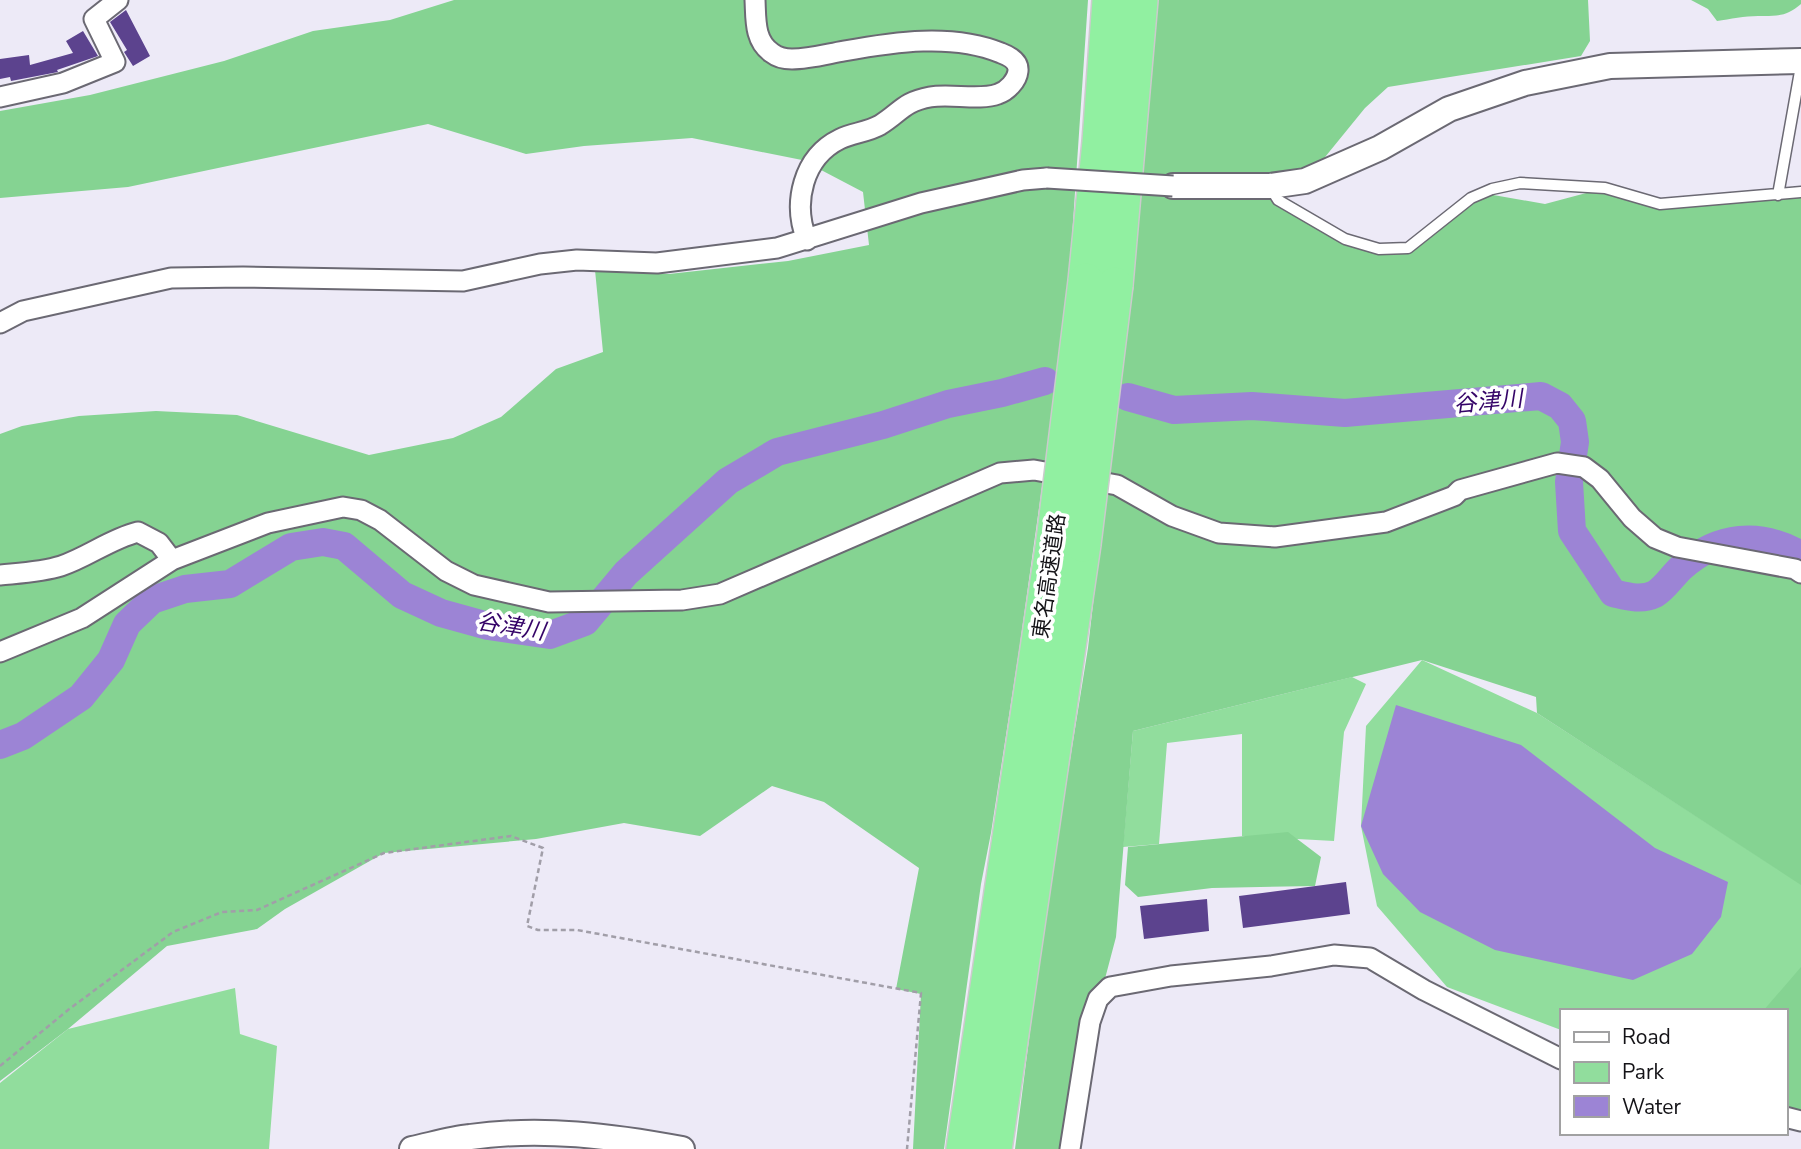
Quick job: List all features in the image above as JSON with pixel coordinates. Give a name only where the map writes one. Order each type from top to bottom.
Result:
[{"type":"highway","name":"東名高速道路","points":[[1101,283],[1100,142],[1110,0]]},
{"type":"highway","name":"東名高速道路","points":[[995,1149],[1101,283],[1140,0]]},
{"type":"highway","name":"東名高速道路","points":[[964,1149],[1069,543]]},
{"type":"street","points":[[0,97],[63,83],[115,62],[94,19],[118,0]]},
{"type":"street","points":[[755,0],[758,38],[769,51],[789,60],[894,42],[947,42],[991,49],[1012,59],[1017,66],[1017,75],[1010,86],[996,96],[932,96],[909,102],[879,125],[841,138],[827,146],[816,158],[806,176],[800,197],[802,227],[807,240]]},
{"type":"street","points":[[0,323],[23,311],[171,278],[243,276],[463,281],[540,264],[577,260],[656,263],[777,248],[920,203],[1023,180],[1046,178],[1174,186],[1270,186],[1305,181],[1380,148],[1449,109],[1525,83],[1610,66],[1801,63]]},
{"type":"street","points":[[0,652],[82,618],[172,561],[268,523],[343,507],[361,510],[380,520],[446,571],[474,585],[549,602],[681,600],[720,594],[1000,473],[1034,470],[1117,485],[1172,516],[1219,533],[1275,537],[1387,522],[1454,496],[1460,490],[1557,463],[1584,467],[1600,479],[1632,518],[1655,538],[1677,547],[1796,569],[1801,573]]},
{"type":"street","points":[[0,575],[62,565],[121,536],[138,532],[159,543],[172,561]]},
{"type":"street","points":[[1070,1149],[1090,1022],[1098,999],[1110,987],[1171,975],[1271,966],[1334,956],[1370,958],[1424,990],[1560,1058]]},
{"type":"street","points":[[412,1149],[468,1137],[532,1133],[618,1137],[682,1149]]},
{"type":"lane","points":[[1778,195],[1801,63]]},
{"type":"lane","points":[[1270,186],[1279,200],[1345,239],[1379,249],[1408,248],[1471,198],[1492,189],[1520,183],[1605,188],[1660,204],[1801,192]]},
{"type":"path","points":[[0,1066],[68,1010],[173,932],[222,912],[257,911],[384,853],[511,836],[543,848],[527,926],[538,930],[577,930],[921,993],[907,1149]]},
{"type":"green space","points":[[454,0],[1088,0],[1072,237],[1060,358],[944,1149],[913,1149],[921,994],[896,989],[919,868],[824,802],[772,786],[700,836],[624,823],[536,839],[384,853],[285,909],[257,929],[167,946],[68,1029],[0,1081],[0,434],[22,426],[79,416],[156,411],[237,415],[369,455],[453,438],[501,417],[556,369],[603,352],[595,270],[669,274],[788,261],[869,245],[863,192],[802,160],[692,138],[584,146],[526,154],[428,124],[128,187],[0,198],[0,111],[90,95],[224,61],[313,31],[390,20]]},
{"type":"green space","points":[[1155,0],[1588,0],[1590,41],[1581,56],[1388,87],[1365,108],[1321,162],[1274,192],[1297,204],[1345,239],[1408,248],[1482,193],[1545,204],[1605,188],[1648,201],[1801,198],[1801,885],[1537,713],[1536,697],[1422,660],[1133,731],[1116,937],[1060,1149],[1015,1149],[1044,922],[1088,648],[1137,219]]},
{"type":"green space","points":[[1691,0],[1801,0],[1801,4],[1781,15],[1717,21],[1708,9]]},
{"type":"green space","points":[[1422,660],[1537,713],[1801,884],[1801,969],[1769,1009],[1560,1009],[1560,1030],[1447,987],[1377,906],[1361,826],[1366,726]]},
{"type":"green space","points":[[1352,677],[1366,684],[1344,732],[1334,841],[1242,836],[1242,734],[1167,743],[1159,844],[1123,847],[1133,731]]},
{"type":"green space","points":[[1288,832],[1321,857],[1315,886],[1212,888],[1138,897],[1125,885],[1128,847]]},
{"type":"green space","points":[[1801,967],[1801,1111],[1787,1107],[1787,1009],[1765,1009]]},
{"type":"green space","points":[[235,988],[240,1034],[277,1046],[269,1149],[0,1149],[0,1083],[68,1029]]},
{"type":"water","points":[[1396,705],[1521,745],[1655,848],[1728,882],[1721,917],[1692,954],[1633,980],[1495,950],[1420,912],[1383,874],[1361,826]]},
{"type":"building","points":[[126,10],[150,56],[133,66],[110,22]]},
{"type":"building","points":[[83,31],[98,56],[57,70],[58,72],[11,81],[10,77],[0,79],[0,59],[29,55],[30,65],[73,53],[66,41]]},
{"type":"building","points":[[1346,882],[1350,914],[1243,928],[1239,896]]},
{"type":"building","points":[[1207,899],[1209,931],[1144,939],[1140,906]]},
{"type":"waterway","name":"谷津川","points":[[0,745],[23,736],[81,697],[111,660],[127,624],[152,600],[185,589],[230,584],[291,547],[323,542],[344,546],[402,595],[441,613],[488,626],[550,635],[585,622],[626,573],[728,481],[777,452],[883,425],[948,404],[1045,381]]},
{"type":"waterway","name":"谷津川","points":[[1128,397],[1174,410],[1252,406],[1345,413],[1541,396],[1560,406],[1572,421],[1575,442],[1569,482],[1572,531],[1613,593],[1639,598],[1655,594],[1696,556],[1725,543],[1740,540],[1770,542],[1801,555]]}]
